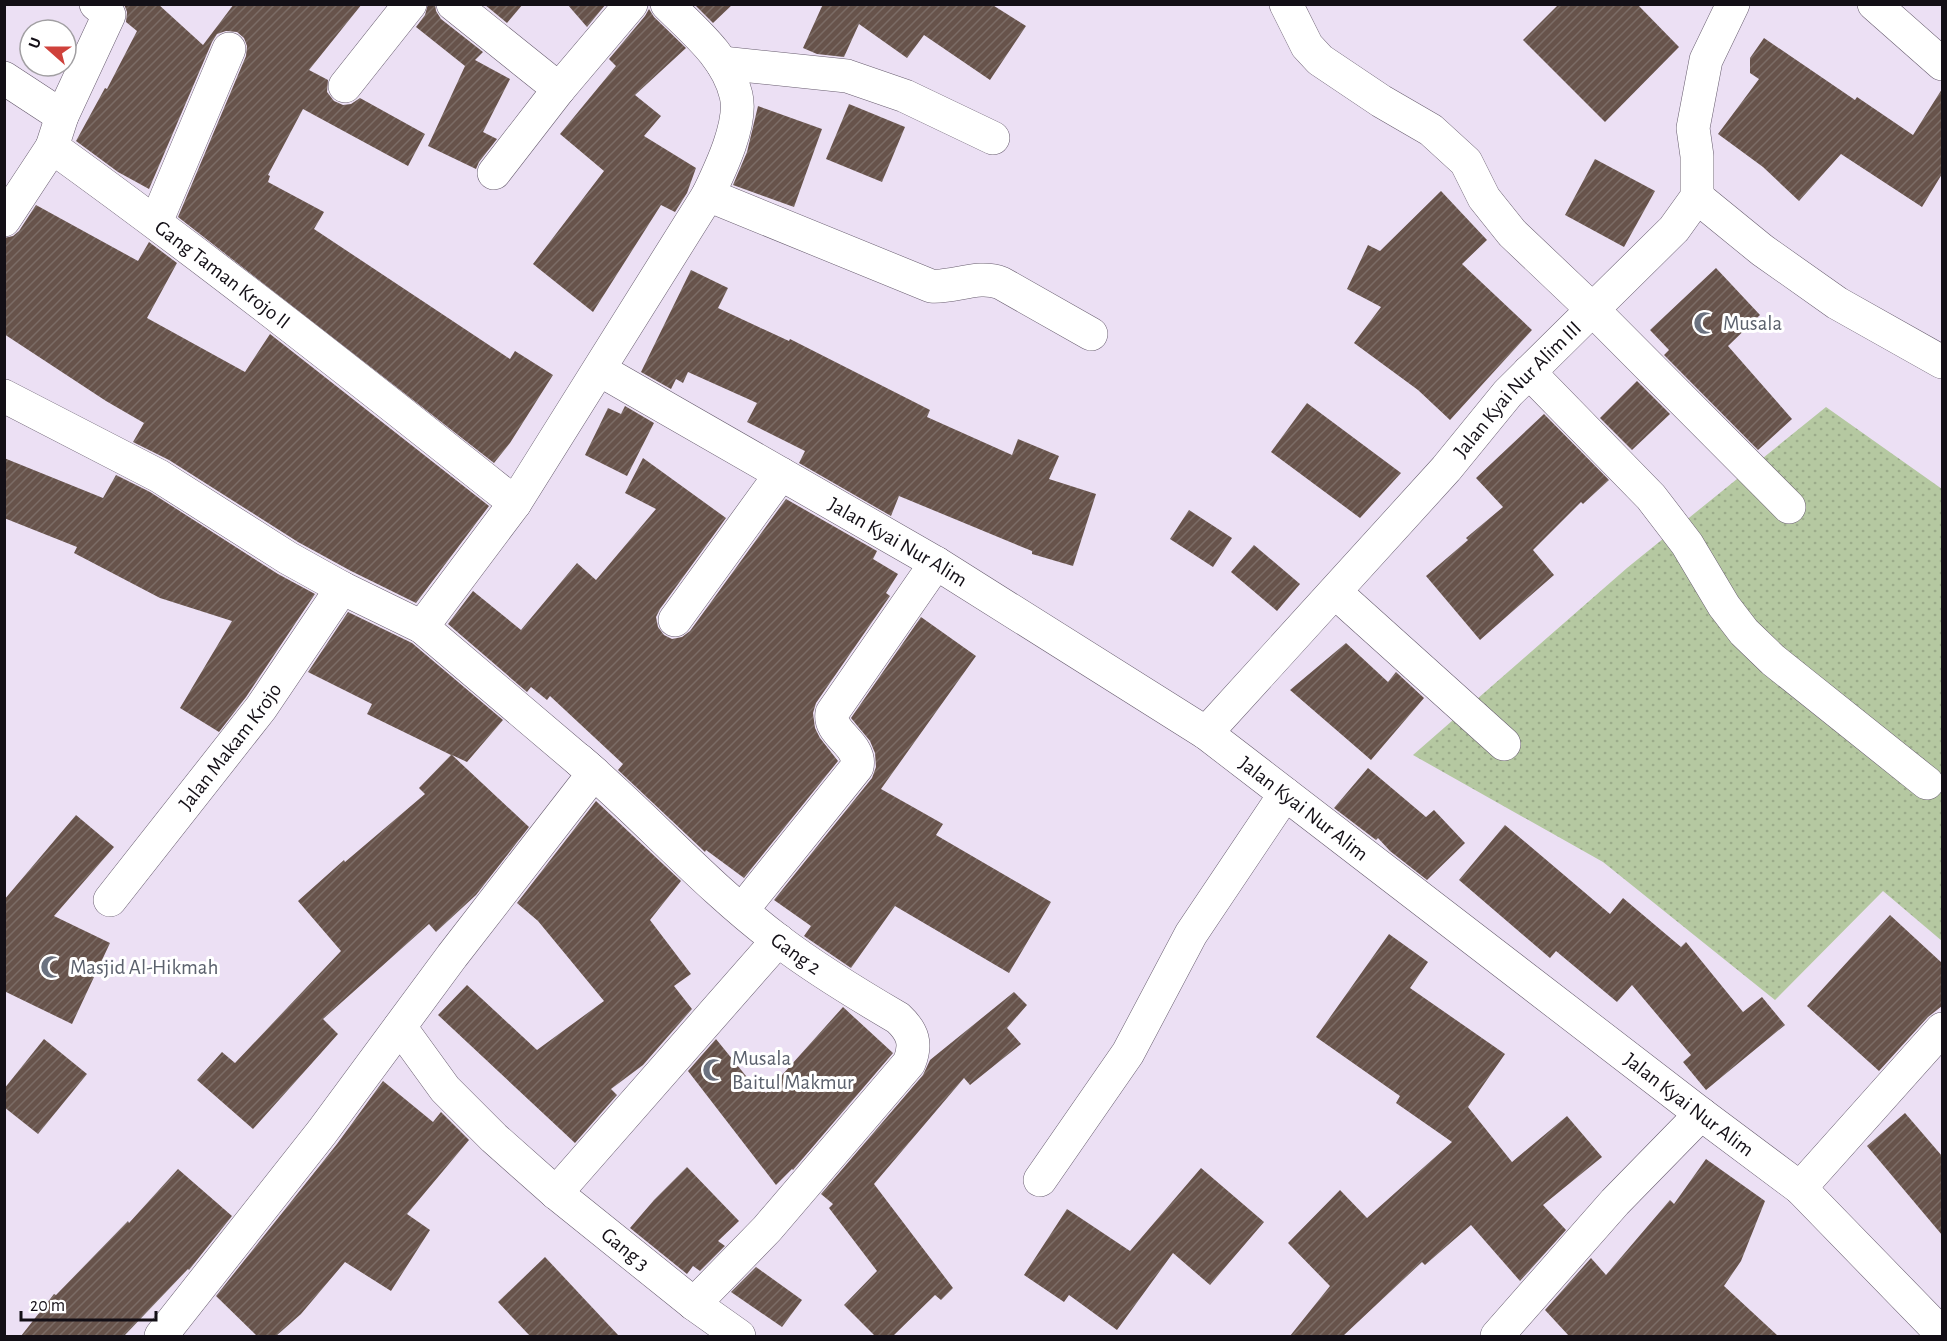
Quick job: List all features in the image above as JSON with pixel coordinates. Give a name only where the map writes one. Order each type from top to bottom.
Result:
[{"type":"street","points":[[345,86],[410,4]]},
{"type":"street","points":[[453,4],[558,89]]},
{"type":"street","points":[[494,173],[558,89],[631,4]]},
{"type":"street","points":[[422,627],[515,503],[708,195],[720,170],[736,116],[736,96],[722,63],[708,45],[667,4]]},
{"type":"street","points":[[1286,4],[1307,46],[1320,60],[1381,101],[1431,130],[1466,162],[1484,198],[1512,233],[1593,310],[1789,507]]},
{"type":"street","points":[[1733,4],[1706,60],[1692,128],[1697,156],[1697,197],[1762,250],[1837,303],[1942,362]]},
{"type":"street","points":[[1874,4],[1942,64]]},
{"type":"street","points":[[4,220],[52,147],[62,116],[107,8]]},
{"type":"street","points":[[156,222],[229,49]]},
{"type":"street","points":[[722,63],[847,76],[904,96],[993,138]]},
{"type":"street","points":[[4,78],[62,116]]},
{"type":"street","name":"Gang Taman Krojo II","points":[[52,147],[156,222],[227,279],[290,324],[515,503]]},
{"type":"street","points":[[708,195],[931,286],[944,287],[980,279],[991,279],[1091,334]]},
{"type":"street","name":"Jalan Kyai Nur Alim III","points":[[1206,733],[1446,470],[1508,393],[1674,229],[1697,197]]},
{"type":"street","name":"Jalan Kyai Nur Alim","points":[[600,370],[936,563],[1206,733],[1800,1188],[1936,1315]]},
{"type":"street","points":[[1528,372],[1651,497],[1687,544],[1724,606],[1744,632],[1773,660],[1927,783]]},
{"type":"street","name":"Gang 2","points":[[4,396],[159,476],[288,558],[342,588],[422,627],[594,773],[691,866],[778,940],[823,973],[898,1018],[907,1027],[913,1039],[914,1052],[909,1064],[775,1220],[694,1304]]},
{"type":"street","points":[[675,620],[781,474]]},
{"type":"street","points":[[742,910],[857,767],[857,756],[852,746],[832,723],[831,713],[936,563]]},
{"type":"street","name":"Jalan Makam Krojo","points":[[110,900],[261,708],[342,588]]},
{"type":"street","points":[[1335,592],[1504,744]]},
{"type":"street","points":[[160,1336],[322,1132],[452,956],[594,773]]},
{"type":"street","points":[[1040,1180],[1128,1053],[1191,934],[1285,794]]},
{"type":"street","points":[[556,1193],[778,940]]},
{"type":"street","name":"Gang 3","points":[[400,1027],[445,1089],[494,1138],[556,1193],[694,1304],[739,1336]]},
{"type":"street","points":[[1800,1188],[1942,1029]]},
{"type":"street","points":[[1497,1336],[1615,1202],[1701,1114]]},
{"type":"green space","points":[[1826,407],[1942,489],[1942,941],[1883,891],[1775,1000],[1603,862],[1413,755],[1627,568]]},
{"type":"building","points":[[124,4],[158,4],[203,45],[234,4],[362,4],[309,70],[328,80],[327,92],[334,101],[343,105],[351,104],[360,98],[425,134],[408,166],[303,109],[268,175],[270,176],[268,182],[324,212],[314,229],[510,359],[515,351],[553,375],[510,443],[494,463],[178,217],[246,56],[247,46],[244,38],[237,32],[226,31],[217,34],[212,42],[149,189],[118,172],[76,141],[105,88],[107,89],[137,31],[126,22],[127,12]]},
{"type":"building","points":[[428,4],[435,4],[441,19],[483,52],[475,60],[510,79],[483,132],[497,139],[476,169],[428,146],[465,66],[416,27],[425,15]]},
{"type":"building","points":[[484,4],[523,4],[507,23]]},
{"type":"building","points":[[567,4],[606,4],[587,27]]},
{"type":"building","points":[[694,4],[733,4],[713,23]]},
{"type":"building","points":[[823,4],[991,4],[1026,26],[990,80],[924,35],[907,58],[859,24],[844,57],[817,54],[803,48]]},
{"type":"building","points":[[1559,4],[1637,4],[1679,47],[1605,122],[1523,40]]},
{"type":"building","points":[[649,9],[654,17],[686,48],[635,95],[661,116],[644,136],[696,168],[687,193],[675,212],[661,205],[593,312],[533,264],[604,171],[560,134],[616,66],[609,59]]},
{"type":"building","points":[[1764,38],[1855,100],[1857,97],[1913,135],[1942,89],[1942,174],[1922,207],[1841,154],[1799,201],[1763,167],[1718,134],[1759,79],[1750,73],[1750,58]]},
{"type":"building","points":[[849,104],[905,127],[882,182],[826,159]]},
{"type":"building","points":[[758,106],[822,129],[794,207],[733,185],[747,152]]},
{"type":"building","points":[[1595,159],[1655,191],[1624,247],[1565,215]]},
{"type":"building","points":[[1441,191],[1487,240],[1462,264],[1532,330],[1450,420],[1418,390],[1354,343],[1381,307],[1347,289],[1368,245],[1380,251]]},
{"type":"building","points":[[36,205],[138,261],[149,242],[177,263],[147,318],[245,372],[270,334],[489,506],[416,603],[298,542],[169,460],[133,442],[144,423],[106,401],[4,334],[4,238],[13,236],[19,231]]},
{"type":"building","points":[[1716,268],[1760,315],[1728,346],[1792,419],[1758,450],[1664,355],[1669,350],[1650,330]]},
{"type":"building","points":[[691,270],[728,288],[718,308],[789,341],[790,339],[930,410],[927,417],[1012,455],[1018,439],[1059,456],[1049,479],[1096,494],[1073,566],[1032,554],[1032,551],[899,496],[891,516],[799,463],[805,451],[747,422],[757,403],[688,372],[683,383],[676,379],[671,389],[641,372]]},
{"type":"building","points":[[1637,381],[1670,414],[1632,450],[1600,418]]},
{"type":"building","points":[[1307,403],[1401,473],[1360,518],[1271,452]]},
{"type":"building","points":[[625,406],[654,423],[627,476],[585,455],[608,408],[621,414]]},
{"type":"building","points":[[1544,414],[1609,480],[1583,504],[1581,502],[1533,550],[1554,575],[1480,640],[1426,576],[1503,507],[1476,478]]},
{"type":"building","points":[[4,458],[103,498],[116,475],[150,492],[278,574],[315,594],[246,697],[219,732],[180,708],[232,621],[160,598],[74,553],[77,547],[4,518]]},
{"type":"building","points":[[643,458],[726,518],[656,617],[658,627],[664,635],[672,639],[682,637],[690,631],[786,499],[877,551],[873,559],[898,574],[886,593],[890,596],[816,703],[813,713],[815,728],[838,761],[744,878],[706,850],[705,852],[618,770],[623,764],[550,696],[547,700],[531,687],[527,692],[448,624],[473,591],[521,630],[577,563],[596,580],[656,509],[625,493]]},
{"type":"building","points":[[1189,510],[1232,538],[1213,567],[1170,539]]},
{"type":"building","points":[[1254,545],[1300,584],[1277,611],[1231,572]]},
{"type":"building","points":[[348,612],[412,643],[503,720],[467,762],[452,755],[529,827],[476,895],[436,932],[429,924],[323,1019],[338,1034],[253,1129],[197,1080],[222,1052],[235,1063],[341,951],[298,901],[425,794],[419,788],[451,755],[367,714],[372,704],[308,672]]},
{"type":"building","points":[[921,617],[976,656],[881,789],[943,824],[936,835],[1051,902],[1009,973],[895,906],[851,968],[804,936],[811,926],[774,900],[872,778],[876,767],[875,753],[870,741],[851,718]]},
{"type":"building","points":[[1346,643],[1388,682],[1396,672],[1424,698],[1371,760],[1290,690]]},
{"type":"building","points":[[1368,768],[1426,817],[1434,810],[1465,843],[1427,880],[1390,851],[1378,838],[1376,840],[1334,808]]},
{"type":"building","points":[[596,801],[681,881],[650,920],[691,974],[674,986],[692,1009],[643,1065],[611,1089],[617,1095],[575,1143],[438,1015],[467,985],[537,1050],[604,1001],[538,921],[517,903]]},
{"type":"building","name":"Masjid Al-Hikmah","points":[[76,815],[114,847],[54,916],[110,943],[72,1024],[4,991],[4,900]]},
{"type":"building","points":[[1505,825],[1610,914],[1623,898],[1681,947],[1686,942],[1743,1012],[1762,997],[1785,1025],[1706,1090],[1683,1062],[1691,1055],[1632,985],[1617,1002],[1556,951],[1550,958],[1459,880]]},
{"type":"building","points":[[1890,915],[1942,963],[1942,1006],[1928,1017],[1879,1071],[1807,1006]]},
{"type":"building","points":[[1389,934],[1428,962],[1410,988],[1505,1054],[1468,1107],[1512,1162],[1567,1116],[1602,1157],[1543,1205],[1566,1230],[1520,1281],[1471,1225],[1425,1265],[1422,1262],[1343,1336],[1290,1336],[1330,1286],[1288,1243],[1340,1190],[1367,1218],[1452,1142],[1396,1103],[1400,1096],[1316,1037]]},
{"type":"building","points":[[1014,992],[1027,1005],[1007,1028],[1021,1044],[970,1085],[964,1078],[874,1184],[953,1288],[941,1300],[935,1295],[893,1336],[875,1336],[844,1305],[877,1271],[829,1208],[833,1204],[821,1194],[923,1075],[930,1060]]},
{"type":"building","points":[[843,1007],[893,1053],[793,1170],[776,1185],[688,1071],[716,1039],[759,1092],[762,1089],[766,1093]]},
{"type":"building","points":[[44,1039],[87,1074],[38,1134],[4,1107],[4,1089]]},
{"type":"building","points":[[383,1081],[433,1122],[441,1112],[469,1140],[407,1214],[430,1230],[391,1291],[345,1262],[301,1314],[276,1336],[257,1336],[216,1296],[337,1144]]},
{"type":"building","points":[[1905,1113],[1942,1156],[1942,1235],[1867,1146]]},
{"type":"building","points":[[1706,1159],[1765,1201],[1741,1261],[1724,1286],[1778,1336],[1569,1336],[1545,1310],[1591,1258],[1606,1275],[1670,1200],[1674,1204]]},
{"type":"building","points":[[687,1167],[739,1221],[718,1241],[725,1246],[700,1271],[693,1266],[687,1274],[630,1228]]},
{"type":"building","points":[[1201,1168],[1264,1222],[1210,1285],[1173,1253],[1117,1330],[1069,1295],[1064,1302],[1024,1275],[1067,1209],[1130,1251]]},
{"type":"building","points":[[178,1169],[232,1216],[189,1270],[124,1336],[21,1336],[54,1294],[56,1295],[128,1221],[129,1223]]},
{"type":"building","points":[[545,1257],[619,1336],[530,1336],[498,1302]]},
{"type":"building","points":[[756,1267],[802,1300],[782,1327],[731,1292]]},
{"type":"place","name":"Musala","points":[[1705,323]]},
{"type":"place","name":"Masjid Al-Hikmah","points":[[52,967]]},
{"type":"place","name":"Musala Baitul Makmur","points":[[714,1070]]}]
